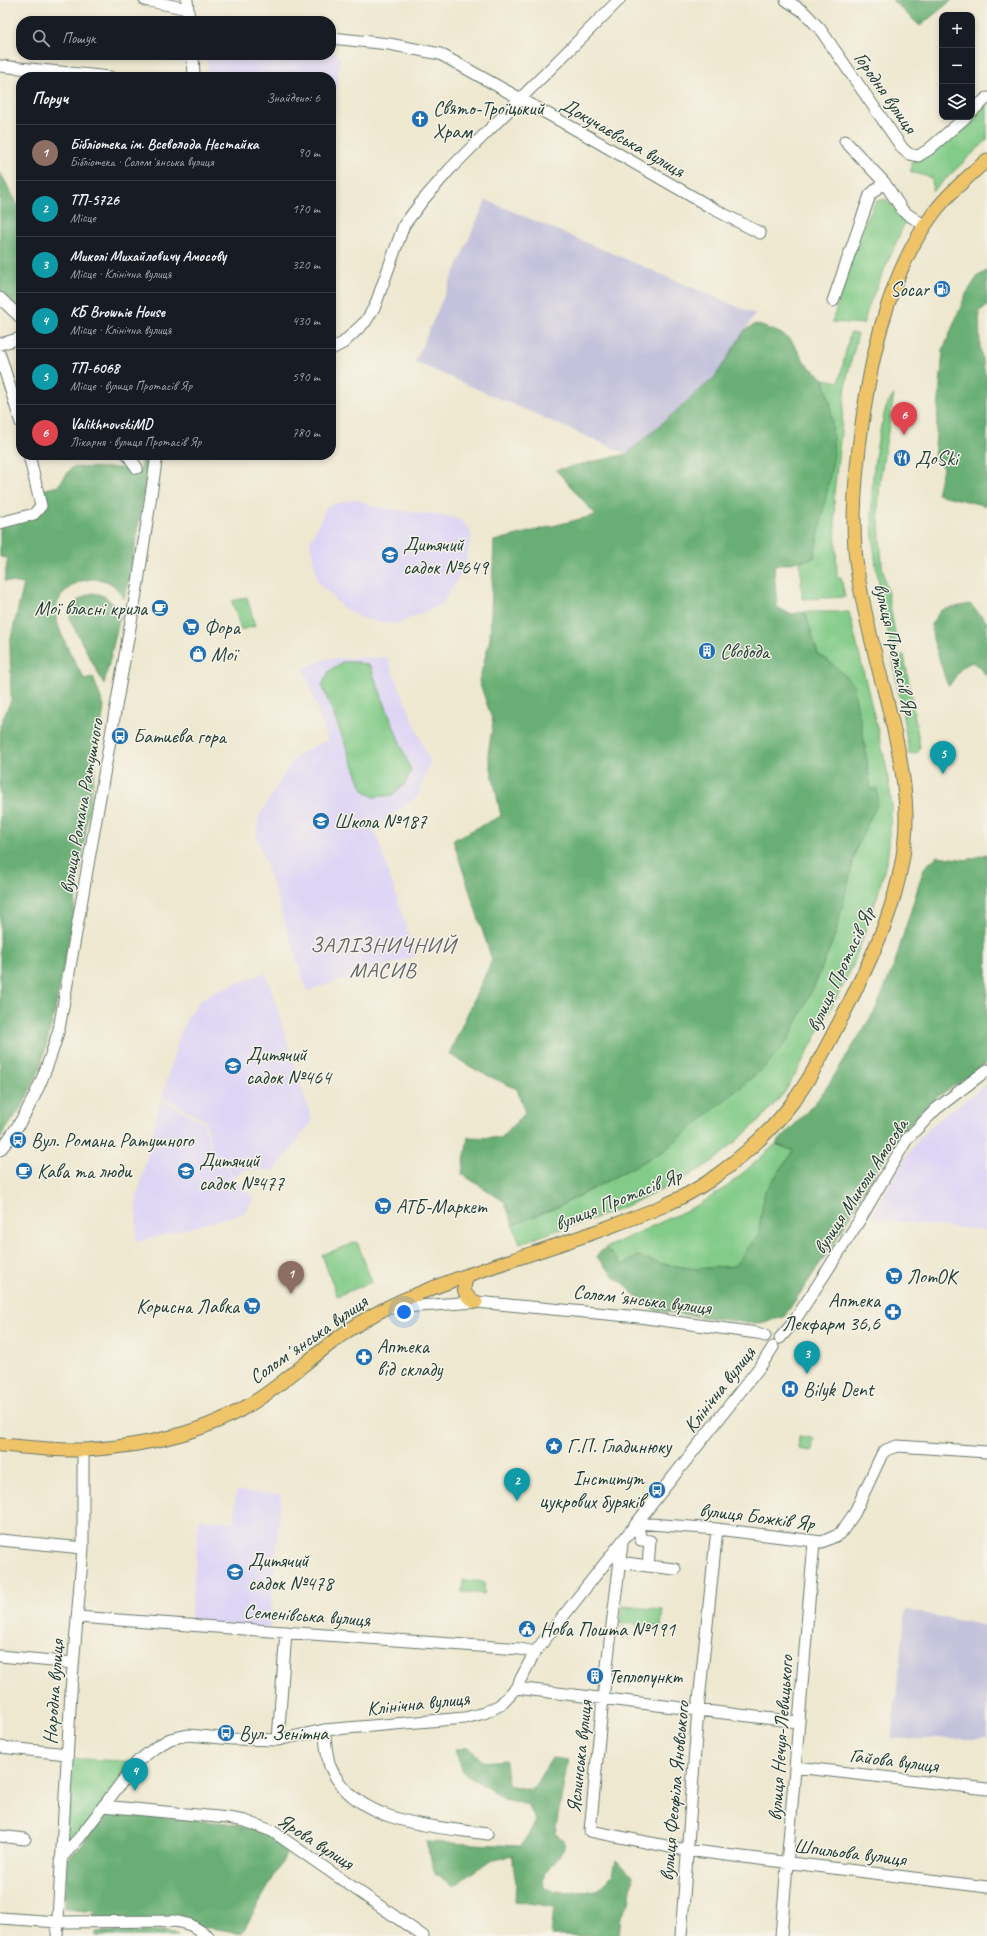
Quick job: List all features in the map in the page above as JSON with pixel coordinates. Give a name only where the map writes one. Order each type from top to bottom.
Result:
[{"type":"main road","name":"вулиця Протасів Яр","points":[[386,1308],[426,1290],[589,1235],[656,1210],[691,1192],[736,1161],[776,1123],[805,1084],[851,999],[879,942],[892,905],[904,854],[906,832],[905,797],[896,738],[872,644],[858,573],[854,524],[855,494],[867,388],[880,330],[900,274],[925,226],[947,197],[987,160]]},
{"type":"main road","points":[[469,1275],[464,1282],[464,1288],[468,1298],[476,1302]]},
{"type":"main road","name":"Соломʼянська вулиця","points":[[0,1445],[83,1450],[149,1442],[179,1435],[209,1425],[231,1415],[266,1394],[353,1327],[386,1308]]},
{"type":"street","points":[[146,0],[188,5],[189,16]]},
{"type":"street","points":[[336,346],[357,332],[370,316],[404,225],[450,169],[619,0]]},
{"type":"street","name":"Городня вулиця","points":[[786,0],[804,12],[820,28],[903,149],[909,154],[918,156],[928,150],[963,120]]},
{"type":"street","name":"Докучаєвська вулиця","points":[[336,39],[389,44],[440,54],[712,208],[760,233]]},
{"type":"street","points":[[193,60],[194,72]]},
{"type":"street","points":[[0,66],[60,72]]},
{"type":"street","points":[[975,108],[987,98]]},
{"type":"street","points":[[845,141],[884,182],[903,211],[925,226]]},
{"type":"street","points":[[833,300],[870,194],[884,182]]},
{"type":"street","points":[[0,298],[16,313]]},
{"type":"street","points":[[0,344],[16,339]]},
{"type":"street","points":[[0,355],[16,407]]},
{"type":"street","points":[[0,523],[34,514],[41,506],[30,460]]},
{"type":"street","points":[[131,460],[137,468]]},
{"type":"street","name":"вулиця Романа Ратушного","points":[[0,1150],[24,1115],[38,1088],[51,1058],[59,1029],[142,562],[156,460]]},
{"type":"street","name":"вулиця Миколи Амосова","points":[[780,1338],[793,1323],[859,1222],[908,1139],[936,1109],[987,1070]]},
{"type":"street","name":"Соломʼянська вулиця","points":[[386,1308],[476,1302],[639,1317],[757,1333],[765,1336]]},
{"type":"street","points":[[768,1333],[778,1333],[780,1338],[778,1345],[773,1347],[766,1344],[765,1336],[768,1333]]},
{"type":"street","name":"Клінічна вулиця","points":[[61,1858],[80,1837],[137,1762],[156,1747],[170,1739],[188,1736],[278,1740],[324,1730],[466,1718],[484,1713],[500,1705],[516,1688],[535,1652],[622,1544],[758,1369],[773,1347]]},
{"type":"street","name":"вулиця Божків Яр","points":[[637,1523],[717,1529],[822,1542],[840,1534],[852,1519],[878,1460],[886,1450],[897,1446],[987,1452]]},
{"type":"street","name":"Народна вулиця","points":[[58,1936],[67,1754],[83,1548],[83,1450]]},
{"type":"street","points":[[637,1523],[641,1540],[650,1541],[648,1566]]},
{"type":"street","name":"вулиця Феофіла Яновського","points":[[681,1936],[686,1850],[698,1710],[717,1529]]},
{"type":"street","points":[[0,1540],[83,1548]]},
{"type":"street","name":"вулиця Нечуя-Левицького","points":[[781,1936],[814,1542]]},
{"type":"street","name":"Яслинська вулиця","points":[[590,1831],[603,1698],[622,1544]]},
{"type":"street","points":[[619,1562],[675,1569]]},
{"type":"street","name":"Семенівська вулиця","points":[[77,1617],[513,1648],[535,1652]]},
{"type":"street","points":[[278,1740],[286,1632]]},
{"type":"street","points":[[0,1656],[73,1663]]},
{"type":"street","points":[[516,1688],[798,1722]]},
{"type":"street","points":[[324,1730],[330,1765],[344,1789],[371,1809],[395,1818],[487,1834]]},
{"type":"street","points":[[0,1747],[67,1754]]},
{"type":"street","name":"Гайова вулиця","points":[[796,1767],[987,1789]]},
{"type":"street","name":"Ярова вулиця","points":[[103,1806],[228,1818],[245,1821],[272,1831],[423,1936]]},
{"type":"street","name":"Шпильова вулиця","points":[[590,1831],[686,1850],[987,1887]]},
{"type":"street","points":[[0,1836],[25,1839]]},
{"type":"street","points":[[0,1918],[58,1922],[175,1921],[191,1926],[208,1936]]},
{"type":"shaded area","points":[[336,53],[340,57],[336,99],[336,72],[207,72],[208,60],[336,60]]},
{"type":"shaded area","points":[[486,200],[755,314],[717,377],[627,454],[415,362]]},
{"type":"shaded area","name":"Дитячий садок №649","points":[[356,499],[375,507],[452,517],[462,521],[472,534],[464,569],[442,604],[397,624],[365,620],[342,607],[318,582],[310,542],[327,506]]},
{"type":"shaded area","name":"Школа №187","points":[[387,657],[430,762],[418,796],[374,828],[416,956],[307,991],[256,834],[260,814],[293,760],[298,755],[327,740],[304,668],[326,659]]},
{"type":"shaded area","name":"Дитячий садок №464","points":[[266,973],[312,1121],[276,1170],[244,1170],[233,1177],[226,1162],[216,1161],[205,1121],[162,1097],[180,1034],[186,1020],[199,1001],[215,991]]},
{"type":"shaded area","points":[[987,1084],[987,1231],[879,1220],[872,1215],[903,1161],[919,1139],[938,1120]]},
{"type":"shaded area","name":"Дитячий садок №477","points":[[161,1099],[203,1123],[215,1163],[225,1163],[232,1178],[255,1197],[244,1213],[137,1242],[136,1202]]},
{"type":"shaded area","name":"Дитячий садок №478","points":[[236,1491],[281,1494],[270,1629],[190,1623],[199,1519],[234,1522]]},
{"type":"shaded area","points":[[906,1610],[987,1626],[987,1739],[891,1739]]},
{"type":"green space","points":[[892,0],[952,0],[920,26]]},
{"type":"green space","points":[[987,104],[987,140],[933,191],[932,178],[911,172],[911,162],[922,159],[968,120],[975,120],[975,114]]},
{"type":"green space","points":[[0,172],[16,202],[16,313],[0,298]]},
{"type":"green space","points":[[886,199],[905,222],[869,305],[863,324],[832,322],[862,227],[876,201]]},
{"type":"green space","points":[[987,271],[987,306],[979,311],[980,346],[985,374],[987,375],[987,506],[937,494],[943,468],[934,459],[943,350],[966,294],[978,276]]},
{"type":"green space","points":[[756,324],[780,333],[791,340],[806,364],[824,379],[831,407],[834,455],[814,558],[774,566],[777,607],[790,614],[805,612],[818,654],[835,666],[855,686],[854,692],[862,727],[871,789],[877,788],[877,805],[857,846],[835,935],[817,980],[788,1040],[766,1066],[665,1150],[560,1206],[513,1225],[505,1202],[462,1174],[468,1137],[501,1138],[525,1113],[517,1089],[478,1071],[449,1054],[492,960],[453,840],[501,816],[488,754],[493,722],[479,681],[490,639],[494,541],[596,515],[556,470],[627,454],[715,377],[745,330]]},
{"type":"green space","points":[[850,333],[858,334],[847,377],[834,494],[837,577],[841,577],[845,597],[802,599],[800,561],[814,558],[831,407],[824,379],[839,382]]},
{"type":"green space","points":[[894,395],[880,480],[878,511],[882,565],[898,648],[891,646],[885,619],[876,565],[872,513],[872,486],[880,431],[886,407]]},
{"type":"green space","points":[[139,460],[149,460],[132,563],[124,599],[116,588],[110,583],[94,579],[85,580],[70,587],[59,600],[56,608],[56,615],[61,634],[85,680],[93,677],[104,707],[72,923],[54,1015],[40,1069],[24,1103],[0,1138],[0,726],[11,700],[10,642],[24,584],[4,581],[8,558],[0,557],[0,525],[37,516],[42,490],[58,486],[72,467],[120,468],[139,472],[142,464]]},
{"type":"green space","points":[[93,593],[102,595],[110,601],[116,608],[120,617],[104,684],[70,620],[71,610],[76,602],[79,599]]},
{"type":"green space","points":[[247,597],[255,626],[241,630],[232,601]]},
{"type":"green space","points":[[970,604],[987,622],[987,677],[981,668],[972,662],[962,667],[949,686],[947,684],[933,639],[931,624],[941,610]]},
{"type":"green space","points":[[805,612],[849,612],[886,765],[892,805],[888,855],[878,894],[852,968],[798,1070],[784,1093],[761,1119],[715,1160],[684,1179],[642,1199],[604,1215],[520,1243],[513,1225],[560,1206],[665,1150],[788,1040],[817,980],[835,935],[857,846],[865,828],[871,789],[862,727],[853,692],[835,666],[818,654]]},
{"type":"green space","points":[[904,655],[920,747],[919,751],[915,754],[909,753],[893,657]]},
{"type":"green space","points":[[342,662],[357,662],[370,666],[411,771],[405,784],[392,795],[374,797],[363,790],[322,685],[329,671]]},
{"type":"green space","points":[[987,854],[987,1063],[933,1100],[906,1128],[891,1147],[834,1243],[784,1317],[756,1324],[659,1311],[640,1302],[625,1284],[615,1278],[597,1257],[597,1255],[605,1248],[623,1265],[637,1256],[663,1264],[696,1269],[734,1266],[758,1236],[765,1191],[794,1151],[776,1144],[815,1103],[827,1087],[876,1009],[894,965],[924,868],[937,856],[967,860]]},
{"type":"green space","points":[[776,1144],[794,1151],[765,1191],[758,1236],[734,1266],[696,1269],[663,1264],[637,1256],[623,1265],[605,1248],[700,1204],[728,1186]]},
{"type":"green space","points":[[357,1242],[372,1282],[337,1296],[322,1255]]},
{"type":"green space","points":[[799,1436],[814,1438],[812,1451],[798,1449]]},
{"type":"green space","points":[[463,1580],[485,1582],[484,1594],[462,1592]]},
{"type":"green space","points":[[622,1606],[663,1610],[661,1627],[620,1623]]},
{"type":"green space","points":[[469,1747],[483,1762],[506,1760],[508,1785],[532,1790],[552,1758],[568,1760],[555,1833],[566,1844],[543,1878],[544,1888],[567,1893],[598,1890],[613,1874],[616,1860],[633,1876],[629,1903],[621,1916],[619,1936],[551,1936],[554,1907],[515,1901],[516,1883],[512,1856],[490,1861],[454,1886],[435,1874],[426,1842],[522,1846],[536,1821],[528,1805],[504,1799],[463,1772],[455,1750]]},
{"type":"green space","points":[[67,1758],[137,1762],[61,1858]]},
{"type":"green space","points":[[106,1812],[228,1823],[260,1832],[290,1848],[242,1933],[191,1925],[96,1922],[95,1912],[65,1909],[67,1860],[83,1843]]},
{"type":"green space","points":[[168,1931],[178,1936],[96,1936],[96,1932]]},
{"type":"place","name":"Свято-Троїцький Храм","points":[[420,119]]},
{"type":"place","name":"Socar","points":[[942,289]]},
{"type":"place","name":"ValikhnovskiMD","points":[[904,435]]},
{"type":"place","name":"ДоSki","points":[[902,458]]},
{"type":"place","name":"Дитячий садок №649","points":[[390,555]]},
{"type":"place","name":"Мої власні крила","points":[[160,608]]},
{"type":"place","name":"Фора","points":[[191,627]]},
{"type":"place","name":"Свобода","points":[[707,651]]},
{"type":"place","name":"Мої","points":[[198,654]]},
{"type":"place","name":"Батиєва гора","points":[[120,736]]},
{"type":"place","name":"ТП-6068","points":[[943,774]]},
{"type":"place","name":"Школа №187","points":[[321,821]]},
{"type":"place","name":"Дитячий садок №464","points":[[233,1066]]},
{"type":"place","name":"Вул. Романа Ратушного","points":[[18,1140]]},
{"type":"place","name":"Кава та люди","points":[[24,1171]]},
{"type":"place","name":"Дитячий садок №477","points":[[186,1171]]},
{"type":"place","name":"АТБ-Маркет","points":[[383,1206]]},
{"type":"place","name":"ЛотОК","points":[[894,1276]]},
{"type":"place","name":"Бібліотека ім. Всеволода Нестайка","points":[[291,1294]]},
{"type":"place","name":"Корисна Лавка","points":[[252,1306]]},
{"type":"place","name":"Аптека Лекфарм 36,6","points":[[893,1312]]},
{"type":"place","name":"Аптека від складу","points":[[364,1357]]},
{"type":"place","name":"Миколі Михайловичу Амосову","points":[[807,1374]]},
{"type":"place","name":"Bilyk Dent","points":[[790,1389]]},
{"type":"place","name":"Г.П. Гладинюку","points":[[554,1446]]},
{"type":"place","name":"Інститут цукрових буряків","points":[[657,1490]]},
{"type":"place","name":"ТП-5726","points":[[517,1501]]},
{"type":"place","name":"Дитячий садок №478","points":[[235,1572]]},
{"type":"place","name":"Нова Пошта №191","points":[[527,1629]]},
{"type":"place","name":"Теплопункт","points":[[595,1676]]},
{"type":"place","name":"Вул. Зенітна","points":[[226,1733]]},
{"type":"place","name":"КБ Brownie House","points":[[135,1791]]},
{"type":"district","name":"ЗАЛІЗНИЧНИЙ МАСИВ","points":[[383,956]]}]
